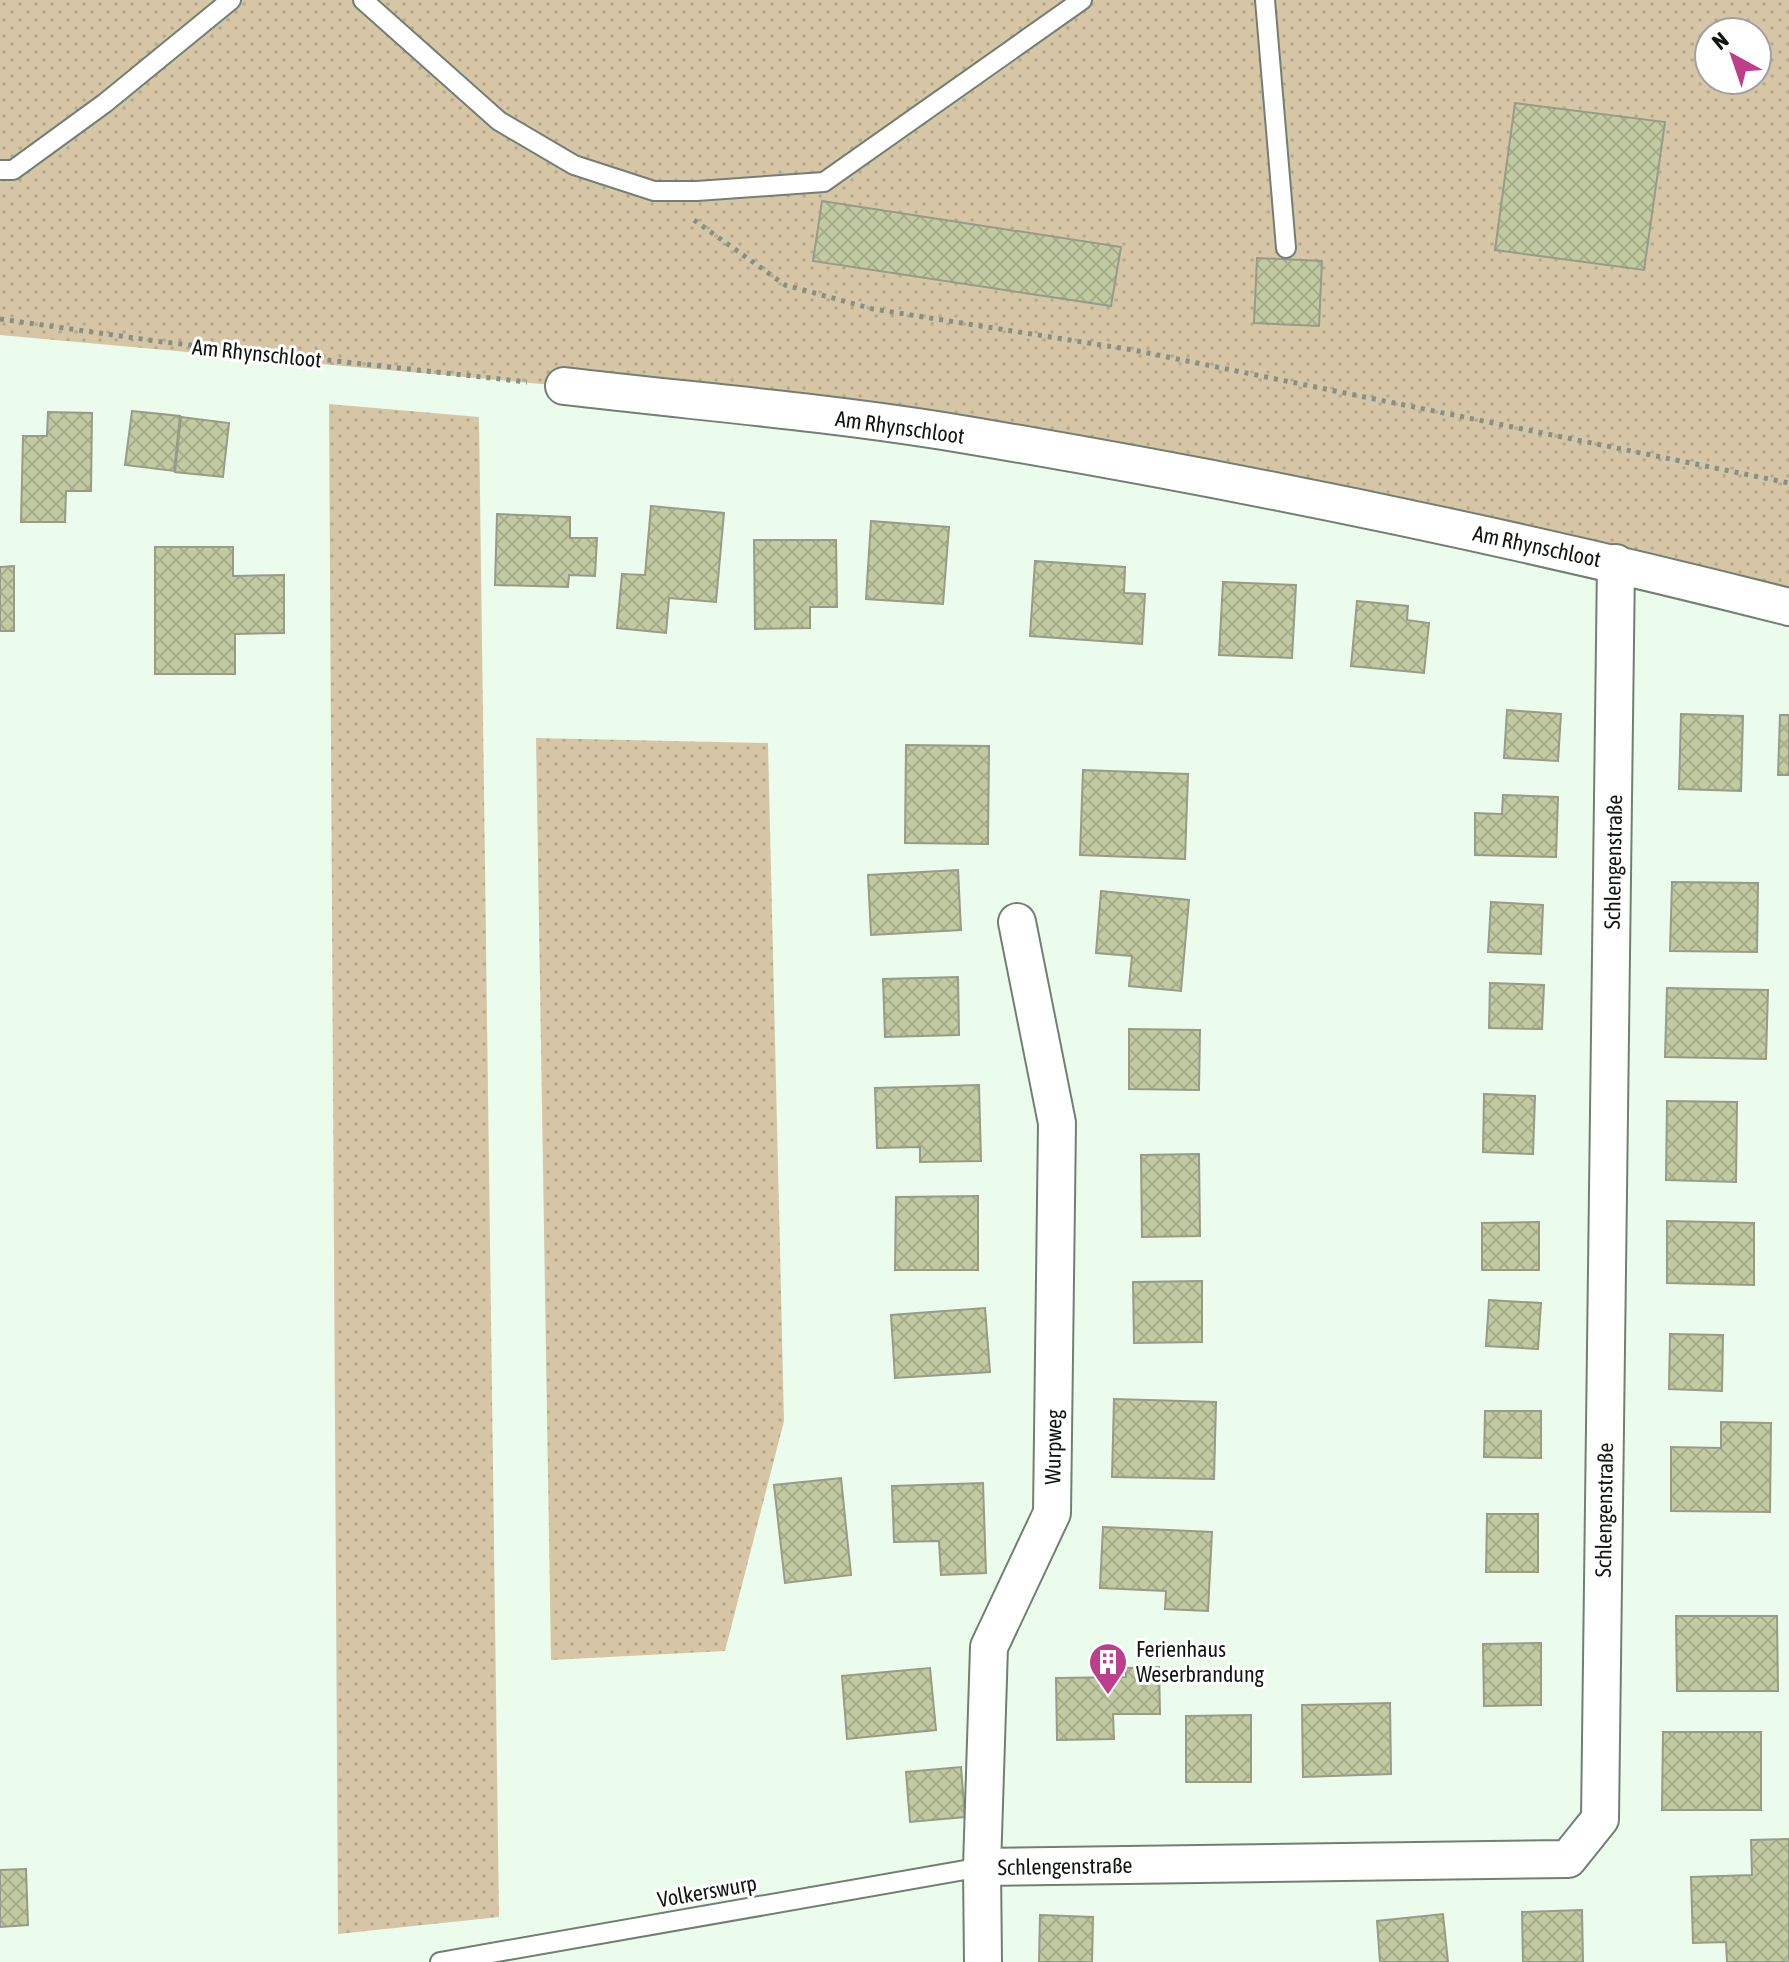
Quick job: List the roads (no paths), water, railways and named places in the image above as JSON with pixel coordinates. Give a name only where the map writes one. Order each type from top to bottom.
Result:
[{"type":"street","name":"Am Rhynschloot","points":[[564,386],[941,431],[1313,499],[1616,563],[1789,607]]},
{"type":"street","name":"Schlengenstraße","points":[[982,1867],[1568,1859],[1600,1819],[1616,563]]},
{"type":"street","name":"Wurpweg","points":[[983,1962],[982,1867],[989,1647],[1052,1513],[1057,1123],[1017,922]]},
{"type":"lane","points":[[0,170],[13,170],[105,103],[231,0]]},
{"type":"lane","points":[[363,0],[499,121],[574,165],[654,191],[824,182],[1082,0]]},
{"type":"lane","points":[[1265,0],[1286,248]]},
{"type":"lane","name":"Volkerswurp","points":[[440,1962],[982,1867]]},
{"type":"place","name":"Ferienhaus Weserbrandung","points":[[1108,1696]]}]
